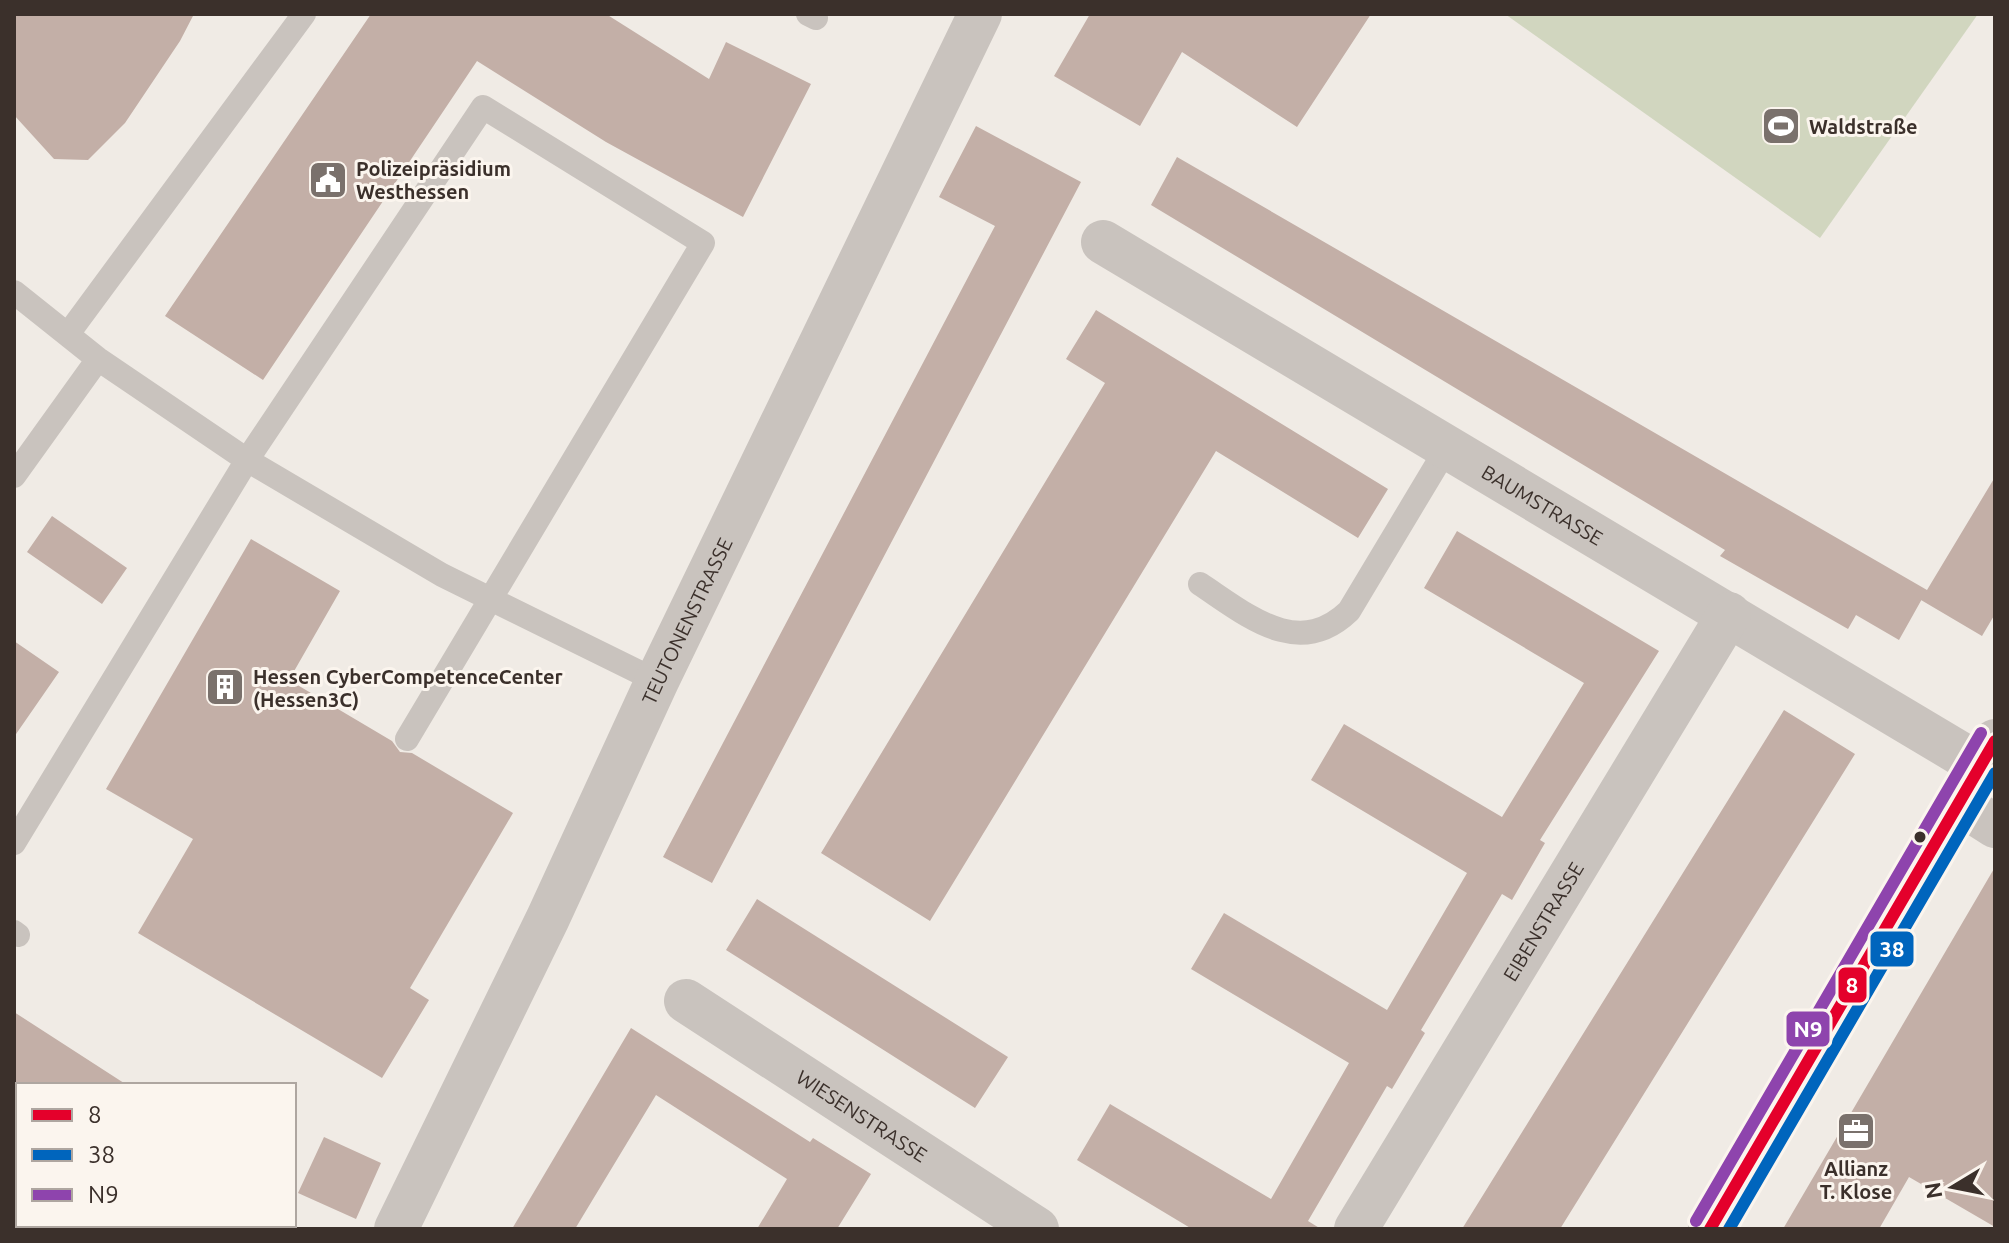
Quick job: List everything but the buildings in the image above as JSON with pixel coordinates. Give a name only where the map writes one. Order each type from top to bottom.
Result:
[{"type":"street","name":"TEUTONENSTRASSE","points":[[396,1229],[980,14]]},
{"type":"street","name":"BAUMSTRASSE","points":[[1103,242],[1729,614],[1988,754]]},
{"type":"street","name":"EIBENSTRASSE","points":[[1356,1229],[1729,614]]},
{"type":"street","points":[[1710,1229],[1988,754]]},
{"type":"street","points":[[1959,803],[1995,826]]},
{"type":"street","name":"WIESENSTRASSE","points":[[686,1001],[979,1213],[1037,1229]]},
{"type":"lane","points":[[68,334],[304,14]]},
{"type":"lane","points":[[14,843],[247,460],[483,107],[703,243],[407,739]]},
{"type":"lane","points":[[14,292],[98,359],[247,460],[442,575],[657,681]]},
{"type":"lane","points":[[14,476],[98,359]]},
{"type":"lane","points":[[1200,584],[1253,618],[1282,631],[1307,634],[1337,622],[1349,611],[1448,446]]},
{"type":"green space","name":"Waldstraße","points":[[1505,14],[1978,14],[1820,238]]},
{"type":"transit line","name":"N9","points":[[1696,1221],[1981,733]]},
{"type":"transit line","name":"8","points":[[1710,1229],[1995,741]]},
{"type":"transit line","name":"38","points":[[1729,1229],[1995,773]]},
{"type":"place","name":"Waldstraße","points":[[1781,126]]},
{"type":"place","name":"Polizeipräsidium Westhessen","points":[[328,180]]},
{"type":"place","name":"Hessen CyberCompetenceCenter (Hessen3C)","points":[[225,687]]},
{"type":"place","name":"Allianz T. Klose","points":[[1856,1131]]}]
